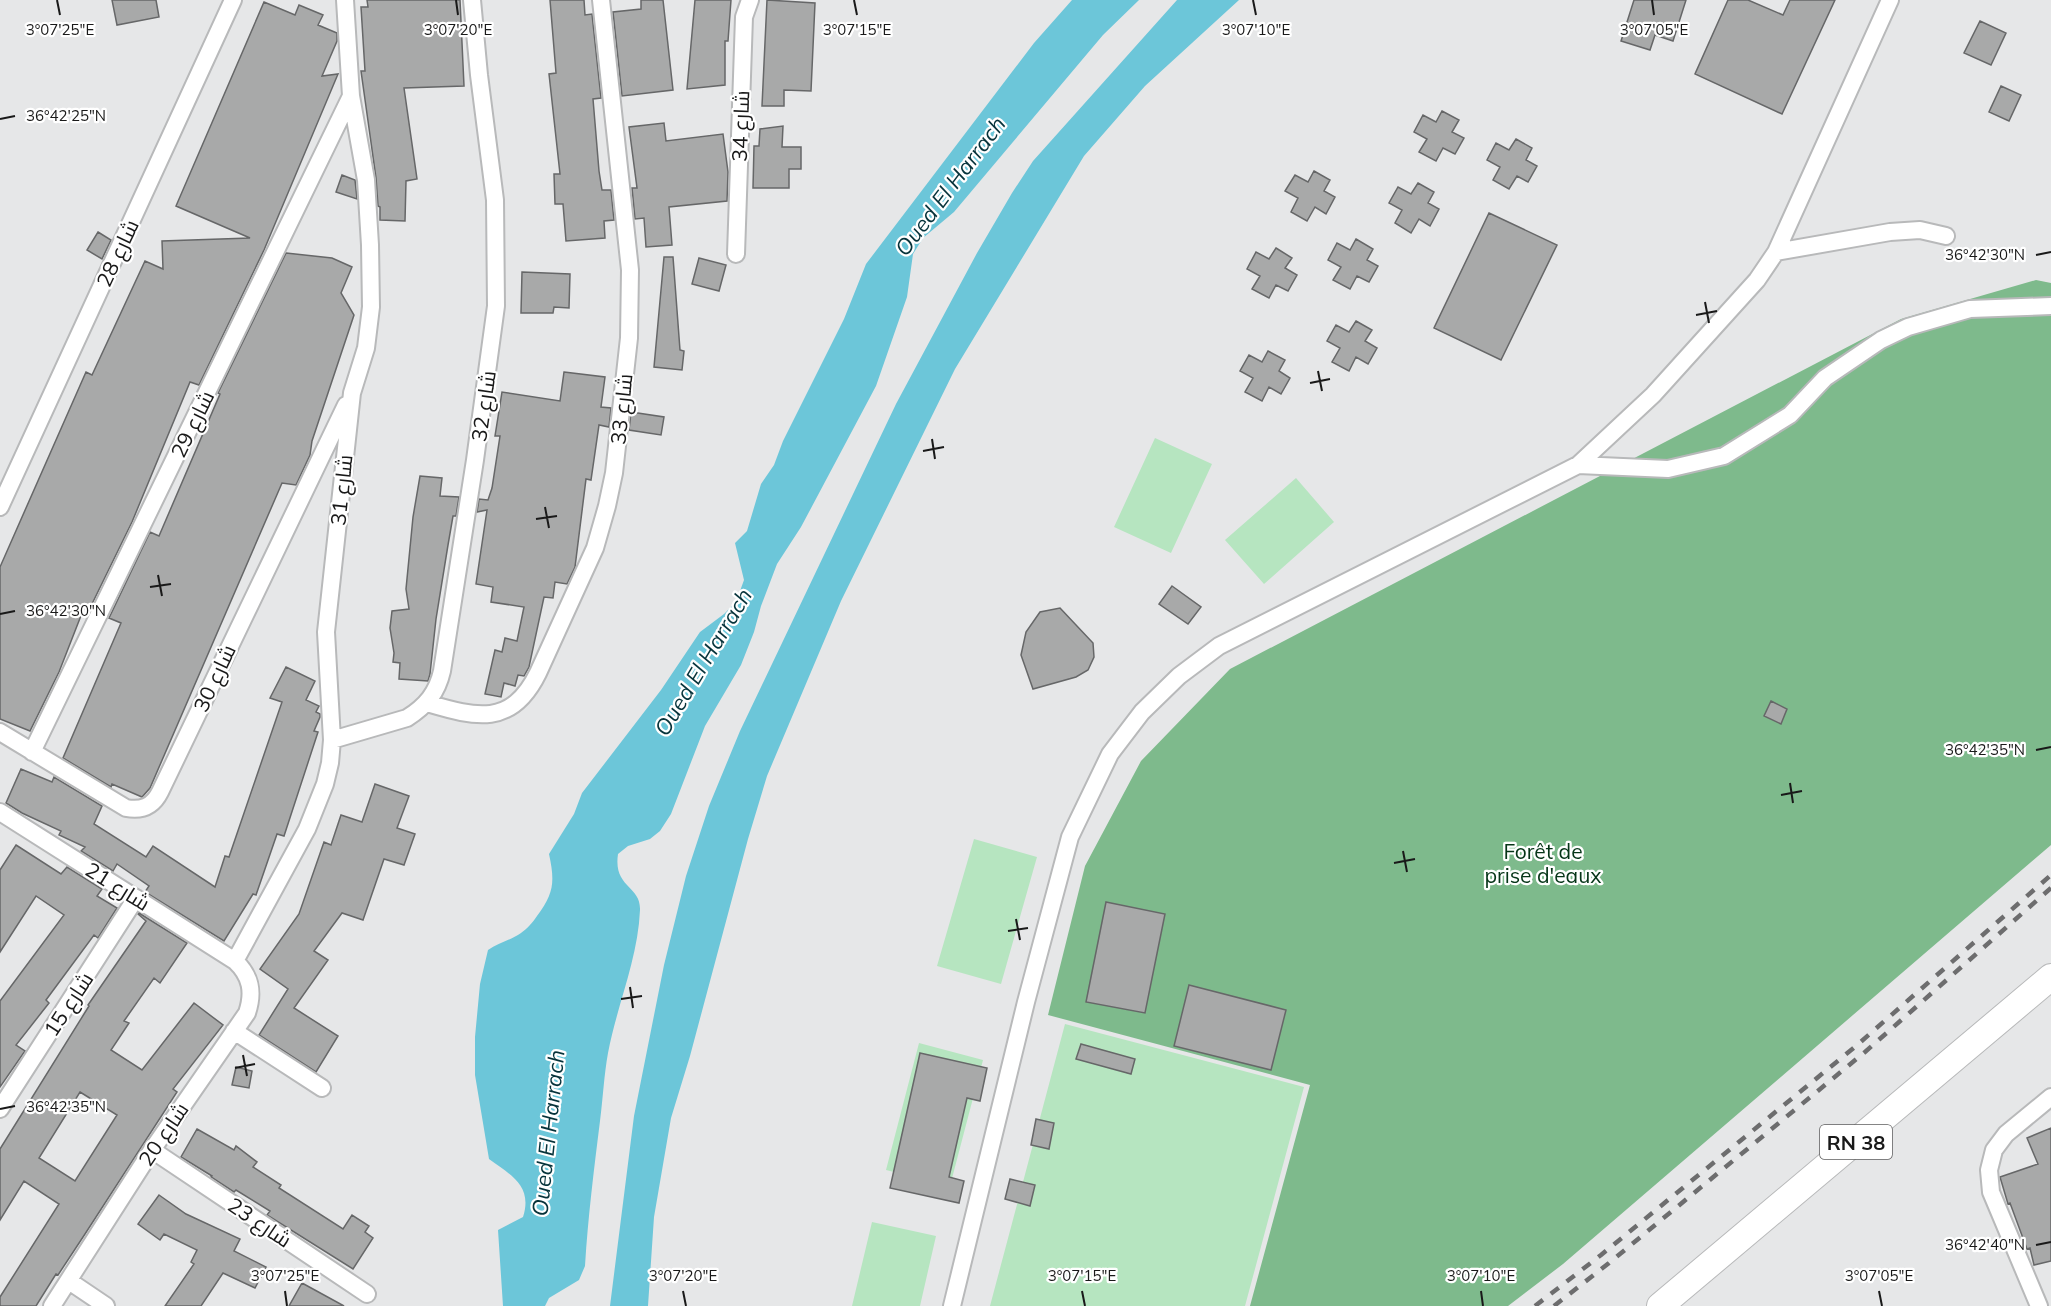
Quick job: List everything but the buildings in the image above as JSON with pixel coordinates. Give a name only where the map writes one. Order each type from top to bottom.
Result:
[{"type":"main road","name":"RN 38","points":[[1669,1303],[2051,977]]},
{"type":"street","name":"شارع 28","points":[[0,507],[234,0]]},
{"type":"street","name":"شارع 31","points":[[235,961],[307,829],[325,784],[330,763],[332,740],[326,632],[352,393],[366,348],[371,307],[366,180],[351,96],[345,0]]},
{"type":"street","name":"شارع 32","points":[[427,704],[439,683],[442,671],[496,306],[495,200],[472,0]]},
{"type":"street","name":"شارع 33","points":[[427,704],[478,716],[494,714],[521,699],[538,674],[595,548],[607,506],[614,473],[629,338],[631,293],[601,0]]},
{"type":"street","name":"شارع 34","points":[[736,254],[744,16],[750,0]]},
{"type":"street","points":[[952,1306],[1026,1002],[1070,837],[1110,754],[1142,712],[1179,676],[1219,646],[1578,465],[1667,380],[1757,280],[1776,252],[1890,0]]},
{"type":"street","name":"شارع 29","points":[[32,752],[351,96]]},
{"type":"street","points":[[1776,252],[1890,232],[1920,230],[1946,236]]},
{"type":"street","points":[[1578,465],[1668,469],[1724,456],[1790,415],[1826,378],[1881,340],[1908,327],[1970,309],[2051,306]]},
{"type":"street","name":"شارع 30","points":[[0,732],[126,808],[143,809],[157,799],[352,393]]},
{"type":"street","points":[[332,740],[406,718],[427,704]]},
{"type":"street","name":"شارع 21","points":[[2,820],[136,898],[235,961]]},
{"type":"street","name":"شارع 15","points":[[0,1109],[136,898]]},
{"type":"street","name":"شارع 20","points":[[52,1306],[152,1150],[247,1013],[252,994],[247,976],[235,961]]},
{"type":"street","points":[[234,1031],[322,1088]]},
{"type":"street","points":[[2039,1306],[1991,1192],[1989,1170],[1995,1150],[2006,1134],[2051,1097]]},
{"type":"street","name":"شارع 23","points":[[152,1150],[367,1294]]},
{"type":"street","points":[[69,1281],[106,1306]]},
{"type":"green space","name":"Forêt de prise d'eaux","points":[[2036,280],[2051,283],[2051,845],[1563,1264],[1508,1306],[1250,1306],[1310,1085],[1048,1015],[1085,866],[1141,761],[1230,669],[1901,319]]},
{"type":"green space","points":[[1155,438],[1212,464],[1171,553],[1114,527]]},
{"type":"green space","points":[[1296,478],[1334,522],[1264,584],[1225,540]]},
{"type":"green space","points":[[974,839],[1037,857],[1001,984],[937,966]]},
{"type":"green space","points":[[1065,1024],[1304,1087],[1245,1306],[990,1306]]},
{"type":"green space","points":[[919,1043],[983,1060],[950,1186],[886,1170]]},
{"type":"green space","points":[[872,1222],[936,1236],[920,1306],[852,1306]]},
{"type":"water","name":"Oued El Harrach","points":[[1072,0],[1139,0],[1103,35],[954,212],[923,238],[913,254],[907,297],[876,386],[801,527],[777,564],[741,665],[705,726],[671,814],[660,831],[650,839],[628,846],[618,854],[619,874],[636,895],[640,910],[635,946],[607,1061],[591,1193],[585,1266],[579,1280],[549,1298],[545,1306],[503,1306],[498,1230],[523,1217],[525,1197],[518,1182],[489,1159],[475,1075],[475,1037],[480,984],[488,950],[521,933],[535,918],[547,901],[552,887],[549,854],[574,814],[582,793],[661,690],[700,632],[736,602],[744,580],[735,543],[747,531],[761,484],[774,465],[783,441],[844,319],[866,264],[1034,43]]},
{"type":"water","points":[[1177,0],[1239,0],[1145,86],[1084,156],[955,369],[841,601],[767,776],[671,1118],[654,1217],[648,1306],[610,1306],[634,1116],[664,965],[686,876],[709,806],[740,731],[896,404],[1012,193],[1033,161]]},
{"type":"railway","points":[[1535,1306],[1601,1255],[1856,1046],[2051,875]]},
{"type":"railway","points":[[1554,1306],[1865,1052],[2051,888]]}]
